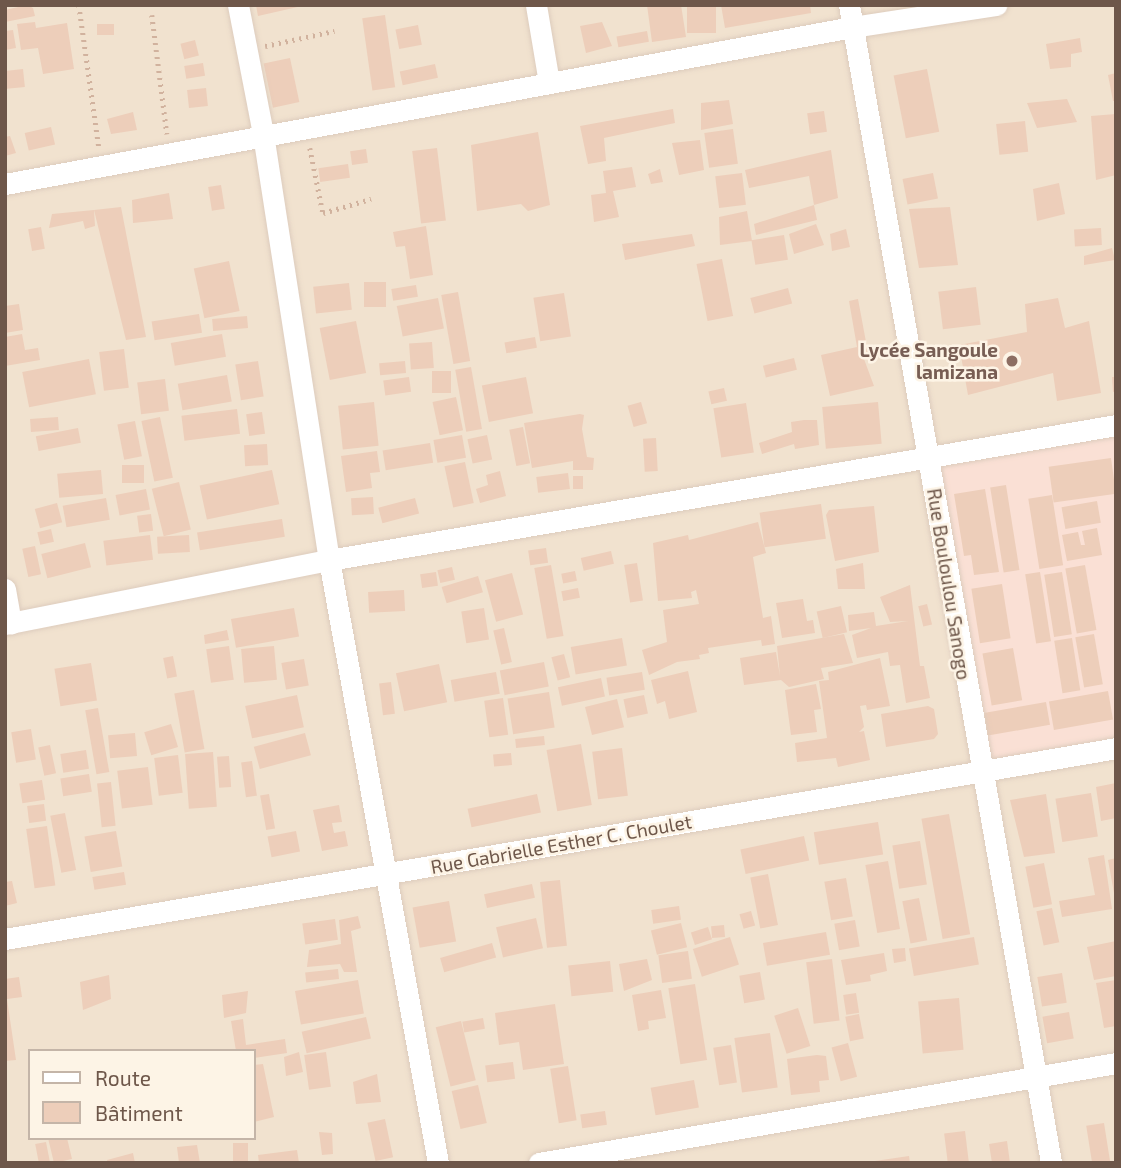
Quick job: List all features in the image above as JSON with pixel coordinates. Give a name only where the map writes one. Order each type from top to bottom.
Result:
[{"type":"street","points":[[238,5],[263,134],[328,560],[438,1163]]},
{"type":"street","points":[[536,5],[549,83]]},
{"type":"street","name":"Rue Bouloulou Sanogo","points":[[849,5],[929,455],[979,773],[1051,1163]]},
{"type":"street","points":[[5,184],[263,134],[852,27],[996,5]]},
{"type":"street","points":[[5,589],[8,623],[328,560],[1116,425]]},
{"type":"street","name":"Rue Gabrielle Esther C. Choulet","points":[[5,939],[1116,748]]},
{"type":"street","points":[[539,1163],[1116,1063]]},
{"type":"path","points":[[79,5],[101,165]]},
{"type":"path","points":[[152,15],[170,152]]},
{"type":"path","points":[[247,50],[334,31]]},
{"type":"path","points":[[306,127],[323,213],[371,199]]},
{"type":"shaded area","points":[[5,5],[1116,5],[1116,1163],[5,1163]]},
{"type":"shaded area","points":[[1116,425],[1116,748],[979,773],[928,455]]},
{"type":"building","points":[[27,5],[33,8],[35,16],[5,22],[5,10]]},
{"type":"building","points":[[256,5],[301,5],[302,6],[258,16]]},
{"type":"building","points":[[647,5],[681,5],[686,37],[652,42]]},
{"type":"building","points":[[687,5],[716,5],[716,33],[687,33]]},
{"type":"building","points":[[721,5],[810,5],[811,13],[725,28]]},
{"type":"building","points":[[385,15],[395,87],[372,90],[362,18]]},
{"type":"building","points":[[35,22],[36,28],[67,23],[74,69],[43,74],[38,48],[21,50],[17,24]]},
{"type":"building","points":[[602,22],[612,46],[586,53],[580,26]]},
{"type":"building","points":[[97,24],[114,24],[114,35],[97,35]]},
{"type":"building","points":[[418,25],[422,45],[399,49],[395,29]]},
{"type":"building","points":[[13,30],[16,48],[5,50],[5,31]]},
{"type":"building","points":[[647,31],[649,42],[618,47],[616,36]]},
{"type":"building","points":[[1080,38],[1082,52],[1071,54],[1071,67],[1050,69],[1046,44]]},
{"type":"building","points":[[195,40],[199,56],[184,59],[180,44]]},
{"type":"building","points":[[290,58],[299,102],[273,108],[264,64]]},
{"type":"building","points":[[203,63],[205,76],[186,79],[184,66]]},
{"type":"building","points":[[435,64],[438,78],[403,85],[400,71]]},
{"type":"building","points":[[23,69],[25,87],[7,89],[5,71]]},
{"type":"building","points":[[927,69],[939,132],[906,138],[894,75]]},
{"type":"building","points":[[1116,73],[1116,101],[1113,101],[1108,75]]},
{"type":"building","points":[[206,88],[208,106],[189,108],[187,90]]},
{"type":"building","points":[[1067,99],[1077,122],[1037,128],[1027,103]]},
{"type":"building","points":[[729,100],[733,124],[701,130],[701,103]]},
{"type":"building","points":[[673,109],[675,123],[604,138],[606,161],[588,164],[580,126]]},
{"type":"building","points":[[824,111],[827,132],[810,134],[807,113]]},
{"type":"building","points":[[133,112],[137,130],[111,134],[107,119]]},
{"type":"building","points":[[1116,114],[1116,175],[1096,180],[1091,116]]},
{"type":"building","points":[[1025,121],[1028,152],[999,155],[996,124]]},
{"type":"building","points":[[51,127],[55,145],[29,151],[25,133]]},
{"type":"building","points":[[733,129],[738,164],[709,168],[704,133]]},
{"type":"building","points":[[538,132],[550,205],[528,211],[521,204],[477,211],[471,145]]},
{"type":"building","points":[[10,136],[16,153],[5,156],[5,137]]},
{"type":"building","points":[[700,140],[704,170],[679,175],[672,143]]},
{"type":"building","points":[[437,148],[446,220],[421,224],[412,151]]},
{"type":"building","points":[[366,149],[368,163],[352,165],[350,151]]},
{"type":"building","points":[[831,150],[838,198],[814,205],[809,176],[749,188],[745,170]]},
{"type":"building","points":[[348,164],[350,178],[320,182],[318,168]]},
{"type":"building","points":[[632,167],[636,187],[613,191],[619,217],[594,222],[591,195],[606,193],[603,171]]},
{"type":"building","points":[[660,169],[663,182],[651,184],[648,174]]},
{"type":"building","points":[[742,173],[746,205],[719,208],[715,176]]},
{"type":"building","points":[[933,173],[938,199],[908,204],[903,179]]},
{"type":"building","points":[[1059,183],[1065,214],[1037,221],[1033,189]]},
{"type":"building","points":[[221,185],[225,209],[212,211],[208,187]]},
{"type":"building","points":[[169,193],[173,219],[133,223],[132,200]]},
{"type":"building","points":[[814,205],[817,220],[756,235],[754,224]]},
{"type":"building","points":[[121,207],[146,337],[126,340],[94,210]]},
{"type":"building","points":[[950,207],[958,265],[919,268],[909,209]]},
{"type":"building","points":[[94,210],[95,226],[85,229],[83,221],[49,228],[52,214]]},
{"type":"building","points":[[747,211],[752,241],[720,245],[719,217]]},
{"type":"building","points":[[816,224],[824,245],[794,254],[789,234]]},
{"type":"building","points":[[426,226],[433,275],[410,279],[405,246],[396,247],[393,232]]},
{"type":"building","points":[[41,227],[45,249],[32,251],[28,229]]},
{"type":"building","points":[[1101,228],[1102,245],[1075,246],[1074,229]]},
{"type":"building","points":[[846,229],[850,247],[832,251],[830,234]]},
{"type":"building","points":[[692,234],[695,246],[625,260],[622,244]]},
{"type":"building","points":[[784,235],[788,260],[755,265],[751,240]]},
{"type":"building","points":[[1112,248],[1115,260],[1084,265],[1084,256]]},
{"type":"building","points":[[722,259],[733,316],[708,321],[696,264]]},
{"type":"building","points":[[229,261],[240,311],[204,318],[194,268]]},
{"type":"building","points":[[364,282],[386,282],[386,307],[364,307]]},
{"type":"building","points":[[349,283],[352,310],[316,314],[313,287]]},
{"type":"building","points":[[416,285],[418,297],[393,301],[391,289]]},
{"type":"building","points":[[976,287],[981,325],[943,329],[938,292]]},
{"type":"building","points":[[788,288],[792,303],[754,314],[750,298]]},
{"type":"building","points":[[458,292],[470,361],[453,364],[441,295]]},
{"type":"building","points":[[564,293],[571,336],[540,341],[533,298]]},
{"type":"building","points":[[438,298],[444,328],[403,336],[397,306]]},
{"type":"building","points":[[1058,298],[1065,328],[1089,321],[1101,393],[1057,401],[1053,373],[968,395],[959,345],[1027,332],[1025,304]]},
{"type":"building","points":[[858,299],[869,358],[864,359],[874,386],[830,396],[821,355],[857,347],[849,301]]},
{"type":"building","points":[[19,304],[23,330],[5,333],[5,306]]},
{"type":"building","points":[[199,314],[202,333],[155,340],[152,322]]},
{"type":"building","points":[[247,316],[248,328],[213,331],[212,319]]},
{"type":"building","points":[[356,321],[366,373],[330,380],[320,328]]},
{"type":"building","points":[[22,334],[25,350],[38,348],[40,360],[5,366],[5,337]]},
{"type":"building","points":[[222,334],[226,357],[175,366],[171,343]]},
{"type":"building","points":[[535,337],[537,348],[506,353],[504,342]]},
{"type":"building","points":[[432,342],[434,368],[411,370],[409,344]]},
{"type":"building","points":[[124,349],[129,388],[104,391],[99,352]]},
{"type":"building","points":[[794,358],[797,370],[766,377],[763,366]]},
{"type":"building","points":[[89,359],[96,394],[29,407],[22,372]]},
{"type":"building","points":[[258,361],[264,397],[241,400],[235,365]]},
{"type":"building","points":[[405,361],[406,373],[380,375],[379,363]]},
{"type":"building","points":[[471,367],[482,429],[466,432],[455,370]]},
{"type":"building","points":[[432,371],[451,371],[451,393],[432,393]]},
{"type":"building","points":[[227,375],[232,402],[182,410],[178,384]]},
{"type":"building","points":[[409,377],[411,392],[385,395],[383,381]]},
{"type":"building","points":[[526,377],[533,413],[489,422],[482,386]]},
{"type":"building","points":[[1112,377],[1116,377],[1116,391],[1113,392]]},
{"type":"building","points":[[165,379],[169,411],[141,414],[137,382]]},
{"type":"building","points":[[724,388],[727,401],[711,404],[708,392]]},
{"type":"building","points":[[456,397],[463,430],[440,435],[433,402]]},
{"type":"building","points":[[374,402],[379,446],[343,450],[338,406]]},
{"type":"building","points":[[641,402],[647,423],[634,427],[628,406]]},
{"type":"building","points":[[878,402],[882,444],[826,449],[822,407]]},
{"type":"building","points":[[746,403],[754,452],[721,458],[713,408]]},
{"type":"building","points":[[237,409],[240,434],[184,441],[181,416]]},
{"type":"building","points":[[262,412],[265,434],[249,436],[246,414]]},
{"type":"building","points":[[584,415],[582,429],[587,457],[594,458],[593,470],[573,470],[573,461],[532,468],[524,423]]},
{"type":"building","points":[[58,417],[59,430],[31,432],[30,419]]},
{"type":"building","points":[[160,417],[173,478],[154,482],[141,421]]},
{"type":"building","points":[[817,420],[819,445],[795,449],[794,444],[762,454],[759,443],[792,432],[791,422]]},
{"type":"building","points":[[135,421],[142,456],[124,460],[117,424]]},
{"type":"building","points":[[523,427],[530,463],[516,466],[509,430]]},
{"type":"building","points":[[78,428],[81,443],[39,451],[36,436]]},
{"type":"building","points":[[462,435],[466,458],[437,463],[433,440]]},
{"type":"building","points":[[487,435],[492,459],[473,464],[467,439]]},
{"type":"building","points":[[656,438],[658,471],[645,472],[643,439]]},
{"type":"building","points":[[430,443],[433,463],[386,470],[383,451]]},
{"type":"building","points":[[267,444],[268,465],[245,466],[244,445]]},
{"type":"building","points":[[377,451],[380,472],[370,473],[372,488],[346,492],[341,456]]},
{"type":"building","points":[[1111,458],[1116,494],[1054,502],[1049,467]]},
{"type":"building","points":[[465,462],[474,503],[453,507],[444,466]]},
{"type":"building","points":[[122,465],[144,465],[144,483],[122,483]]},
{"type":"building","points":[[101,470],[103,494],[59,498],[57,474]]},
{"type":"building","points":[[272,470],[279,504],[207,520],[200,485]]},
{"type":"building","points":[[500,471],[506,496],[480,503],[476,489],[488,485],[486,475]]},
{"type":"building","points":[[568,473],[570,489],[538,493],[536,477]]},
{"type":"building","points":[[573,476],[583,476],[583,489],[573,489]]},
{"type":"building","points":[[179,482],[191,530],[164,536],[152,489]]},
{"type":"building","points":[[1006,485],[1019,570],[1004,572],[990,488]]},
{"type":"building","points":[[146,489],[150,510],[120,516],[116,495]]},
{"type":"building","points":[[985,489],[999,572],[974,575],[971,555],[964,556],[954,494]]},
{"type":"building","points":[[1052,495],[1063,565],[1039,569],[1028,499]]},
{"type":"building","points":[[373,497],[374,514],[352,515],[351,498]]},
{"type":"building","points":[[106,498],[110,520],[66,527],[63,506]]},
{"type":"building","points":[[415,498],[419,513],[382,523],[378,508]]},
{"type":"building","points":[[1097,501],[1101,523],[1065,529],[1062,507]]},
{"type":"building","points":[[57,503],[62,522],[40,528],[35,509]]},
{"type":"building","points":[[821,504],[826,539],[764,547],[760,513]]},
{"type":"building","points":[[874,506],[879,552],[835,561],[826,515],[829,510]]},
{"type":"building","points":[[151,514],[153,531],[139,533],[137,516]]},
{"type":"building","points":[[282,519],[285,537],[200,550],[197,532]]},
{"type":"building","points":[[758,522],[766,553],[753,557],[763,618],[771,616],[775,644],[762,646],[761,640],[708,648],[709,653],[699,655],[700,659],[677,662],[649,675],[642,650],[667,642],[663,610],[699,604],[696,590],[691,592],[692,598],[658,601],[653,543],[688,535],[689,540]]},
{"type":"building","points":[[1097,528],[1102,555],[1067,561],[1062,535],[1078,532],[1081,545],[1085,545],[1082,531]]},
{"type":"building","points":[[51,529],[54,542],[40,545],[37,532]]},
{"type":"building","points":[[150,535],[153,560],[106,566],[103,541]]},
{"type":"building","points":[[189,535],[190,552],[158,554],[157,537]]},
{"type":"building","points":[[85,543],[91,567],[47,578],[41,554]]},
{"type":"building","points":[[35,546],[41,574],[28,577],[22,549]]},
{"type":"building","points":[[546,548],[548,563],[530,565],[528,551]]},
{"type":"building","points":[[611,551],[614,564],[584,571],[581,558]]},
{"type":"building","points":[[637,563],[643,601],[630,603],[624,565]]},
{"type":"building","points":[[863,563],[865,589],[838,589],[836,569]]},
{"type":"building","points":[[551,565],[564,636],[547,639],[534,568]]},
{"type":"building","points":[[1085,565],[1096,630],[1077,633],[1065,568]]},
{"type":"building","points":[[452,567],[455,580],[440,583],[437,570]]},
{"type":"building","points":[[575,571],[577,581],[563,583],[561,574]]},
{"type":"building","points":[[436,572],[438,586],[422,588],[420,574]]},
{"type":"building","points":[[1040,572],[1051,641],[1036,643],[1025,574]]},
{"type":"building","points":[[1062,572],[1072,634],[1054,637],[1044,575]]},
{"type":"building","points":[[512,573],[523,615],[496,622],[485,580]]},
{"type":"building","points":[[478,576],[483,592],[447,603],[442,587]]},
{"type":"building","points":[[1002,584],[1011,638],[980,643],[971,589]]},
{"type":"building","points":[[910,585],[920,666],[924,666],[930,698],[906,703],[900,665],[890,666],[888,652],[857,658],[852,635],[871,628],[849,631],[848,615],[874,612],[876,626],[908,621],[890,622],[880,597]]},
{"type":"building","points":[[578,588],[580,598],[563,601],[561,591]]},
{"type":"building","points":[[404,590],[405,611],[369,613],[368,592]]},
{"type":"building","points":[[803,599],[807,621],[813,620],[815,633],[782,638],[776,603]]},
{"type":"building","points":[[927,604],[932,624],[923,627],[918,606]]},
{"type":"building","points":[[841,606],[847,632],[823,638],[817,612]]},
{"type":"building","points":[[294,608],[299,637],[236,648],[231,619]]},
{"type":"building","points":[[484,608],[489,640],[466,643],[461,612]]},
{"type":"building","points":[[504,628],[512,662],[501,665],[493,630]]},
{"type":"building","points":[[227,630],[229,640],[205,644],[204,635]]},
{"type":"building","points":[[844,634],[853,663],[821,668],[824,679],[789,687],[781,680],[744,685],[740,658],[776,652],[780,676],[777,646]]},
{"type":"building","points":[[1094,634],[1103,684],[1084,688],[1075,637]]},
{"type":"building","points":[[622,638],[627,666],[576,675],[571,647]]},
{"type":"building","points":[[1072,638],[1080,690],[1063,693],[1054,641]]},
{"type":"building","points":[[229,646],[234,680],[211,683],[206,649]]},
{"type":"building","points":[[274,646],[277,680],[244,683],[241,649]]},
{"type":"building","points":[[1013,648],[1022,700],[992,706],[982,653]]},
{"type":"building","points":[[564,654],[570,677],[558,681],[551,657]]},
{"type":"building","points":[[173,656],[177,677],[167,679],[163,658]]},
{"type":"building","points":[[880,658],[890,706],[867,710],[866,705],[860,706],[864,727],[859,732],[864,731],[870,760],[838,767],[836,758],[797,762],[795,743],[827,738],[819,681],[829,680],[828,672]]},
{"type":"building","points":[[304,659],[309,686],[286,690],[281,663]]},
{"type":"building","points":[[544,662],[549,687],[505,695],[500,671]]},
{"type":"building","points":[[91,663],[97,701],[60,706],[54,669]]},
{"type":"building","points":[[439,664],[447,702],[404,711],[396,673]]},
{"type":"building","points":[[688,671],[697,712],[669,719],[665,701],[657,704],[651,680]]},
{"type":"building","points":[[496,672],[500,694],[455,702],[451,680]]},
{"type":"building","points":[[642,672],[645,690],[609,695],[606,678]]},
{"type":"building","points":[[601,678],[605,697],[562,706],[558,687]]},
{"type":"building","points":[[391,682],[395,714],[383,715],[379,683]]},
{"type":"building","points":[[816,684],[821,709],[814,710],[817,732],[791,735],[785,690]]},
{"type":"building","points":[[194,690],[204,749],[185,753],[174,693]]},
{"type":"building","points":[[1108,691],[1113,720],[1054,730],[1049,701]]},
{"type":"building","points":[[549,692],[555,728],[513,734],[508,699]]},
{"type":"building","points":[[297,695],[304,727],[252,738],[245,706]]},
{"type":"building","points":[[644,695],[648,714],[627,718],[623,699]]},
{"type":"building","points":[[503,698],[508,735],[489,737],[484,701]]},
{"type":"building","points":[[617,699],[624,727],[592,735],[585,707]]},
{"type":"building","points":[[1046,702],[1050,725],[988,736],[984,713]]},
{"type":"building","points":[[928,706],[934,709],[938,734],[934,739],[886,747],[881,714]]},
{"type":"building","points":[[98,708],[109,772],[96,774],[85,710]]},
{"type":"building","points":[[171,724],[178,747],[151,755],[144,732]]},
{"type":"building","points":[[31,729],[36,760],[16,763],[11,732]]},
{"type":"building","points":[[135,733],[137,756],[110,758],[108,735]]},
{"type":"building","points":[[305,733],[311,755],[260,769],[254,747]]},
{"type":"building","points":[[544,736],[545,745],[516,748],[515,739]]},
{"type":"building","points":[[581,744],[592,805],[557,811],[547,750]]},
{"type":"building","points":[[50,745],[56,773],[44,776],[38,747]]},
{"type":"building","points":[[622,748],[628,796],[598,799],[592,752]]},
{"type":"building","points":[[86,750],[89,769],[63,773],[60,754]]},
{"type":"building","points":[[213,752],[217,807],[189,809],[185,754]]},
{"type":"building","points":[[511,753],[512,765],[494,767],[493,755]]},
{"type":"building","points":[[178,755],[183,793],[159,796],[154,758]]},
{"type":"building","points":[[229,756],[231,787],[219,788],[217,757]]},
{"type":"building","points":[[252,761],[257,796],[246,797],[241,763]]},
{"type":"building","points":[[148,767],[153,805],[122,808],[117,771]]},
{"type":"building","points":[[89,774],[92,792],[63,796],[60,779]]},
{"type":"building","points":[[42,780],[45,800],[22,803],[19,784]]},
{"type":"building","points":[[111,782],[116,826],[102,827],[97,783]]},
{"type":"building","points":[[1116,783],[1116,818],[1101,821],[1096,787]]},
{"type":"building","points":[[1091,793],[1098,836],[1062,842],[1055,799]]},
{"type":"building","points":[[269,794],[275,828],[266,830],[260,796]]},
{"type":"building","points":[[537,794],[541,813],[472,827],[468,809]]},
{"type":"building","points":[[1046,794],[1055,853],[1024,857],[1010,800]]},
{"type":"building","points":[[44,804],[46,821],[29,823],[27,806]]},
{"type":"building","points":[[339,805],[342,822],[332,823],[334,833],[345,831],[348,846],[322,851],[313,810]]},
{"type":"building","points":[[65,813],[76,870],[61,873],[50,816]]},
{"type":"building","points":[[949,814],[970,934],[943,939],[921,819]]},
{"type":"building","points":[[878,822],[883,855],[819,865],[814,832]]},
{"type":"building","points":[[47,826],[55,885],[35,888],[26,829]]},
{"type":"building","points":[[116,831],[122,866],[91,872],[84,837]]},
{"type":"building","points":[[296,831],[300,852],[272,857],[268,837]]},
{"type":"building","points":[[804,836],[809,860],[746,874],[740,850]]},
{"type":"building","points":[[920,841],[927,884],[899,889],[892,845]]},
{"type":"building","points":[[1104,855],[1112,909],[1062,917],[1059,901],[1095,895],[1088,858]]},
{"type":"building","points":[[1116,858],[1116,893],[1114,893],[1108,860]]},
{"type":"building","points":[[888,861],[900,929],[877,933],[865,865]]},
{"type":"building","points":[[1044,863],[1052,904],[1033,908],[1025,867]]},
{"type":"building","points":[[124,872],[126,885],[94,890],[92,877]]},
{"type":"building","points":[[768,874],[778,925],[760,928],[750,877]]},
{"type":"building","points":[[846,878],[853,916],[831,920],[824,882]]},
{"type":"building","points":[[560,880],[567,946],[547,948],[540,882]]},
{"type":"building","points":[[12,881],[17,903],[5,906],[5,882]]},
{"type":"building","points":[[532,884],[535,898],[487,908],[484,894]]},
{"type":"building","points":[[919,898],[927,940],[911,943],[902,901]]},
{"type":"building","points":[[449,901],[456,941],[420,948],[413,907]]},
{"type":"building","points":[[679,906],[681,920],[653,924],[651,910]]},
{"type":"building","points":[[1052,908],[1059,942],[1044,946],[1036,911]]},
{"type":"building","points":[[751,911],[755,925],[744,929],[739,914]]},
{"type":"building","points":[[358,916],[361,928],[351,931],[357,972],[344,972],[340,964],[307,967],[309,950],[341,944],[339,920]]},
{"type":"building","points":[[536,918],[543,948],[503,957],[496,927]]},
{"type":"building","points":[[335,919],[338,940],[305,944],[302,924]]},
{"type":"building","points":[[855,920],[860,947],[839,950],[834,924]]},
{"type":"building","points":[[681,923],[687,947],[657,955],[651,930]]},
{"type":"building","points":[[724,925],[725,937],[712,938],[711,926]]},
{"type":"building","points":[[708,927],[712,939],[695,945],[691,933]]},
{"type":"building","points":[[826,932],[830,955],[767,966],[763,943]]},
{"type":"building","points":[[730,937],[739,965],[702,977],[693,949]]},
{"type":"building","points":[[974,937],[979,965],[914,976],[909,948]]},
{"type":"building","points":[[1116,941],[1116,976],[1094,980],[1087,947]]},
{"type":"building","points":[[492,943],[496,957],[444,972],[440,958]]},
{"type":"building","points":[[905,948],[906,961],[894,963],[892,949]]},
{"type":"building","points":[[688,951],[692,979],[662,983],[658,955]]},
{"type":"building","points":[[884,953],[887,971],[870,975],[871,981],[846,985],[841,960]]},
{"type":"building","points":[[647,959],[652,980],[624,991],[619,964]]},
{"type":"building","points":[[832,959],[840,1021],[814,1024],[806,962]]},
{"type":"building","points":[[610,961],[613,992],[571,996],[568,965]]},
{"type":"building","points":[[338,969],[339,979],[306,982],[305,972]]},
{"type":"building","points":[[760,972],[765,1000],[744,1003],[739,976]]},
{"type":"building","points":[[1062,973],[1067,1003],[1042,1007],[1037,977]]},
{"type":"building","points":[[109,975],[111,999],[83,1010],[80,982]]},
{"type":"building","points":[[19,977],[22,997],[7,999],[16,1060],[5,1061],[5,979]]},
{"type":"building","points":[[358,980],[364,1013],[301,1025],[295,991]]},
{"type":"building","points":[[1116,980],[1116,1026],[1104,1028],[1096,983]]},
{"type":"building","points":[[695,984],[707,1060],[680,1064],[668,988]]},
{"type":"building","points":[[661,990],[666,1018],[648,1021],[649,1029],[638,1031],[632,995]]},
{"type":"building","points":[[248,991],[246,1013],[224,1018],[222,995]]},
{"type":"building","points":[[856,993],[859,1013],[846,1015],[843,995]]},
{"type":"building","points":[[959,998],[964,1050],[923,1053],[918,1002]]},
{"type":"building","points":[[555,1004],[564,1064],[523,1070],[519,1042],[499,1045],[495,1013]]},
{"type":"building","points":[[798,1008],[810,1046],[787,1054],[774,1016]]},
{"type":"building","points":[[1069,1012],[1074,1039],[1047,1043],[1042,1017]]},
{"type":"building","points":[[859,1014],[864,1039],[850,1041],[845,1017]]},
{"type":"building","points":[[366,1017],[371,1038],[307,1053],[302,1032]]},
{"type":"building","points":[[483,1018],[485,1029],[464,1032],[462,1022]]},
{"type":"building","points":[[243,1019],[246,1045],[285,1039],[287,1053],[256,1058],[256,1049],[236,1049],[231,1021]]},
{"type":"building","points":[[461,1021],[476,1080],[451,1086],[436,1027]]},
{"type":"building","points":[[770,1033],[778,1087],[742,1092],[734,1038]]},
{"type":"building","points":[[848,1043],[857,1077],[841,1081],[832,1047]]},
{"type":"building","points":[[731,1045],[737,1083],[719,1085],[713,1048]]},
{"type":"building","points":[[299,1052],[303,1072],[286,1076],[284,1057]]},
{"type":"building","points":[[326,1052],[331,1087],[309,1090],[304,1055]]},
{"type":"building","points":[[826,1056],[829,1080],[819,1081],[820,1092],[791,1095],[787,1059]]},
{"type":"building","points":[[513,1062],[515,1079],[487,1082],[485,1065]]},
{"type":"building","points":[[263,1064],[274,1117],[256,1122],[256,1065]]},
{"type":"building","points":[[568,1066],[577,1120],[559,1123],[550,1069]]},
{"type":"building","points":[[377,1074],[381,1102],[356,1104],[353,1082]]},
{"type":"building","points":[[694,1080],[699,1108],[656,1115],[651,1088]]},
{"type":"building","points":[[478,1085],[487,1123],[460,1129],[452,1091]]},
{"type":"building","points":[[605,1111],[607,1125],[582,1128],[580,1114]]},
{"type":"building","points":[[385,1119],[393,1157],[376,1161],[367,1123]]},
{"type":"building","points":[[1104,1123],[1110,1163],[1092,1163],[1086,1126]]},
{"type":"building","points":[[965,1131],[969,1162],[948,1163],[944,1134]]},
{"type":"building","points":[[319,1132],[332,1133],[333,1154],[322,1155]]},
{"type":"building","points":[[48,1140],[67,1140],[72,1159],[54,1163]]},
{"type":"building","points":[[1007,1141],[1010,1163],[992,1163],[989,1144]]},
{"type":"building","points":[[46,1142],[50,1163],[39,1163],[35,1144]]},
{"type":"building","points":[[233,1143],[248,1143],[248,1163],[233,1163]]},
{"type":"building","points":[[197,1145],[200,1163],[179,1163],[177,1147]]},
{"type":"building","points":[[297,1150],[299,1163],[259,1163],[258,1155]]},
{"type":"building","points":[[133,1153],[135,1163],[108,1163],[107,1160]]},
{"type":"building","points":[[909,1156],[910,1163],[875,1161]]},
{"type":"place","name":"Lycée Sangoule lamizana","points":[[1012,361]]}]
